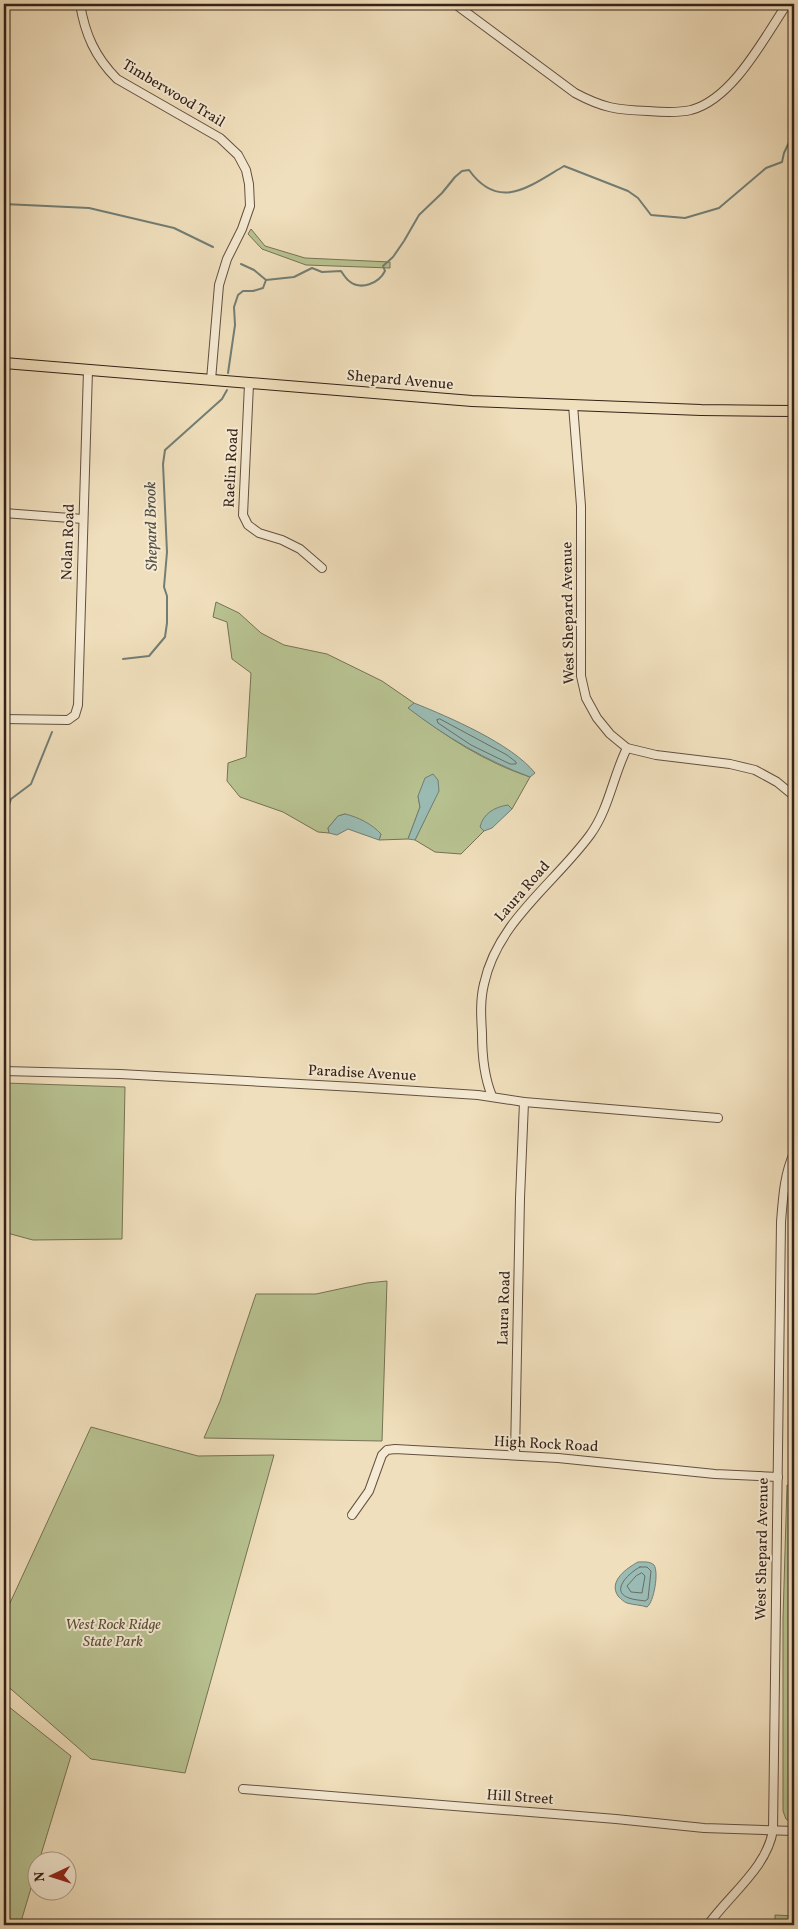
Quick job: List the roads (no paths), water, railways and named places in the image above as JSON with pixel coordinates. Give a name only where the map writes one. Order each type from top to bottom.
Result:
[{"type":"main road","name":"Shepard Avenue","points":[[4,363],[441,400],[710,410],[794,411]]},
{"type":"street","name":"Timberwood Trail","points":[[80,4],[83,21],[93,48],[105,67],[117,79],[220,138],[238,155],[246,170],[250,206],[242,229],[227,259],[219,285],[211,380]]},
{"type":"street","points":[[454,4],[575,94],[596,104],[621,110],[656,112],[691,110],[713,100],[732,84],[787,4]]},
{"type":"street","name":"Nolan Road","points":[[4,719],[68,720],[75,715],[78,705],[88,370]]},
{"type":"street","name":"Raelin Road","points":[[249,384],[243,515],[248,525],[259,533],[282,540],[300,549],[322,568]]},
{"type":"street","name":"West Shepard Avenue","points":[[573,405],[581,506],[581,676],[586,698],[597,718],[610,734],[627,748],[656,755],[730,764],[755,770],[777,782],[794,796]]},
{"type":"street","points":[[4,514],[83,519]]},
{"type":"street","name":"Laura Road","points":[[492,1096],[487,1082],[481,1010],[484,985],[489,967],[507,932],[520,913],[558,874],[597,825],[627,748]]},
{"type":"street","name":"Paradise Avenue","points":[[4,1071],[113,1074],[492,1096],[524,1102],[718,1118]]},
{"type":"street","name":"Laura Road","points":[[515,1455],[520,1198],[524,1102]]},
{"type":"street","name":"West Shepard Avenue","points":[[708,1925],[760,1861],[772,1838],[773,1830],[781,1222],[784,1185],[787,1170],[794,1153]]},
{"type":"street","name":"High Rock Road","points":[[352,1515],[369,1491],[382,1455],[387,1450],[515,1455],[611,1462],[715,1474],[778,1477]]},
{"type":"street","name":"Hill Street","points":[[243,1789],[616,1819],[704,1828],[794,1831]]},
{"type":"water","points":[[414,703],[479,732],[525,762],[535,773],[530,777],[466,747],[408,708]]},
{"type":"water","points":[[433,774],[438,780],[439,791],[415,840],[408,839],[420,807],[418,796],[425,778]]},
{"type":"water","points":[[508,805],[512,809],[492,828],[484,831],[480,827],[486,815],[498,807]]},
{"type":"water","points":[[345,814],[360,819],[373,827],[381,834],[379,840],[348,829],[337,835],[329,833],[328,828],[338,816]]},
{"type":"water","points":[[638,1562],[654,1565],[656,1574],[654,1593],[647,1607],[626,1603],[618,1596],[615,1585],[620,1576]]},
{"type":"waterway","name":"Shepard Brook","points":[[228,373],[235,325],[234,307],[238,295],[243,291],[263,288],[266,280],[294,277],[312,268],[322,272],[341,271],[354,284],[364,285],[374,282],[385,271],[383,266],[393,257],[419,215],[462,171],[469,170],[480,183],[492,190],[503,192],[527,187],[564,166],[628,191],[638,198],[651,215],[685,218],[719,208],[766,168],[782,162],[791,138],[794,137]]},
{"type":"waterway","points":[[4,204],[89,208],[174,228],[213,247]]},
{"type":"waterway","points":[[241,264],[254,270],[266,280]]},
{"type":"waterway","name":"Shepard Brook","points":[[123,659],[149,656],[165,637],[167,623],[167,596],[164,587],[167,552],[163,464],[165,450],[222,399],[227,390]]},
{"type":"waterway","name":"Shepard Brook","points":[[4,813],[11,799],[31,784],[52,732]]},
{"type":"park label","name":"West Rock Ridge State Park","points":[[113,1634]]}]
